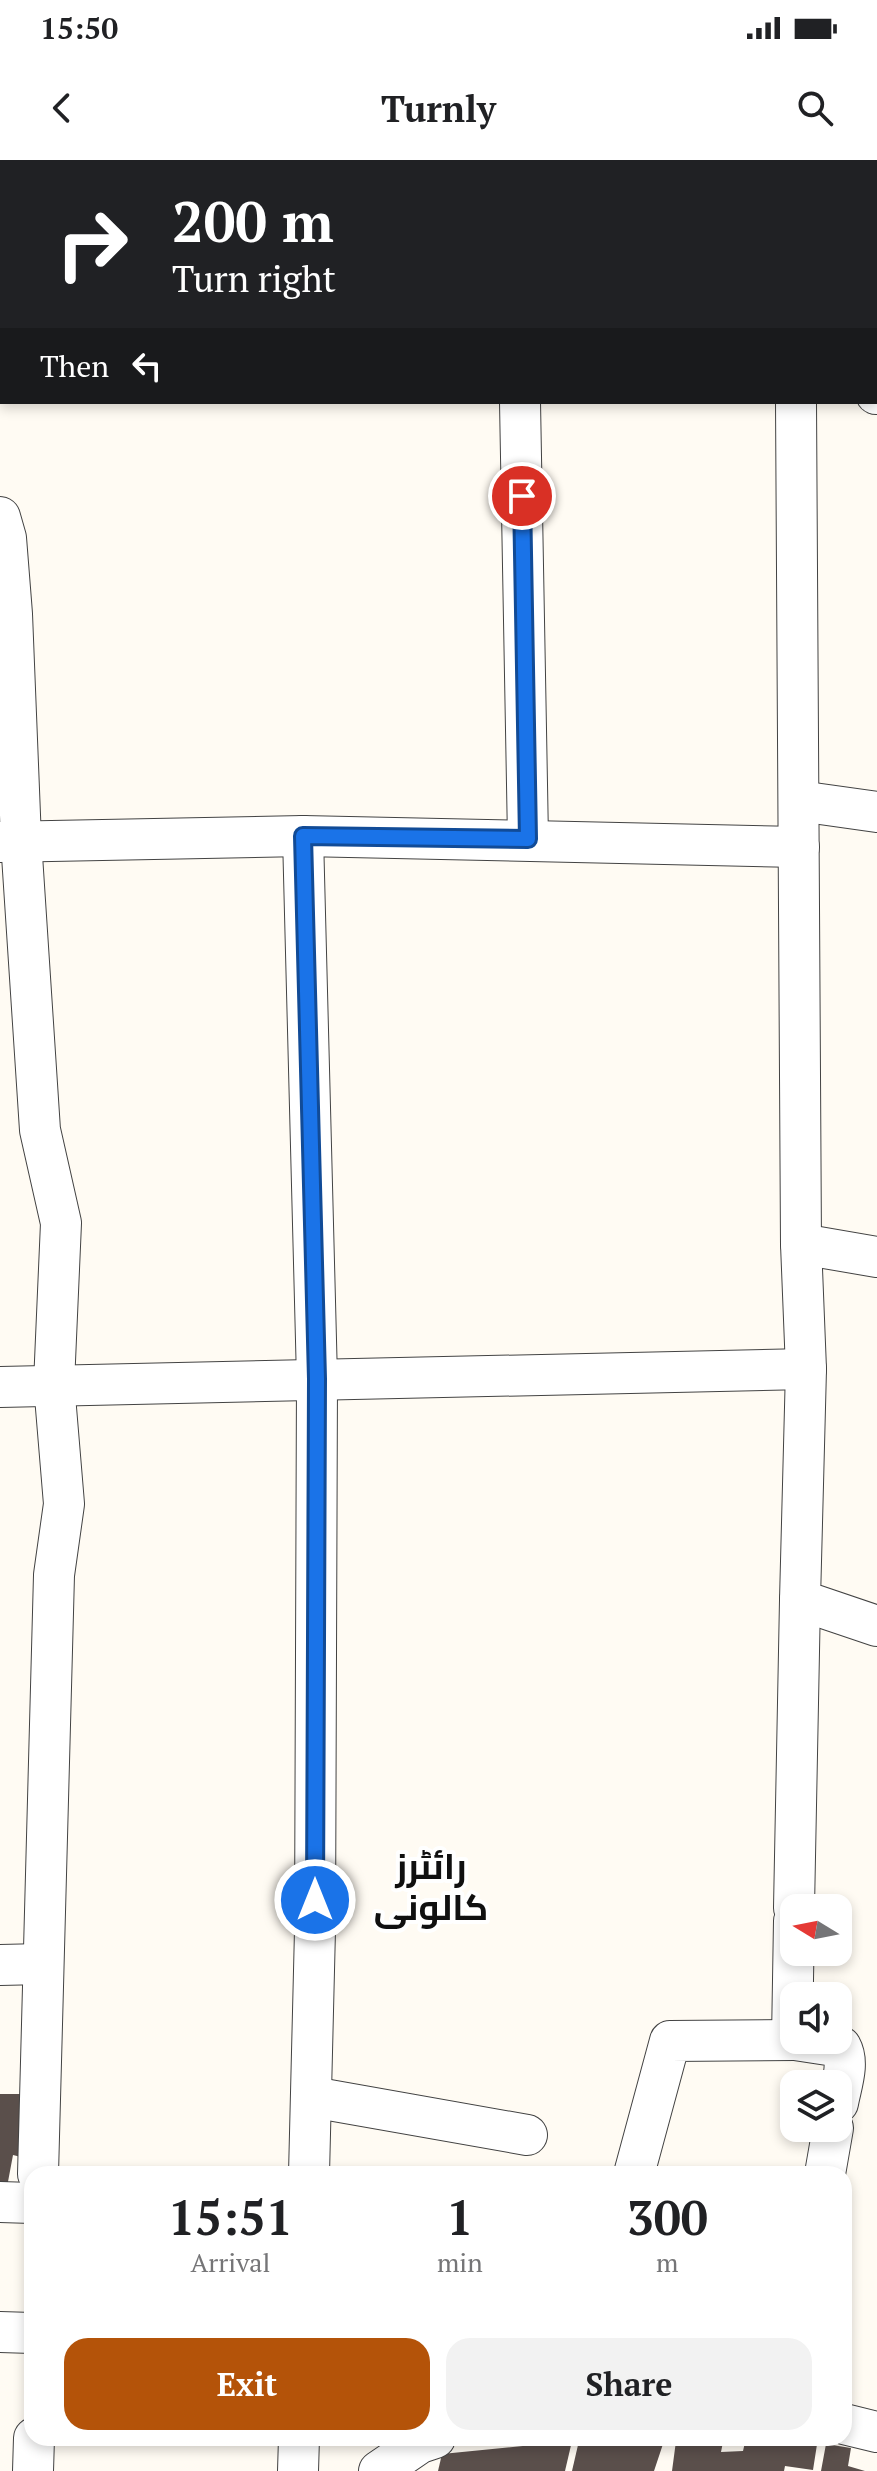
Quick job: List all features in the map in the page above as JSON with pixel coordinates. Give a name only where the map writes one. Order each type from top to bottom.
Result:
[{"type":"street","points":[[520,404],[528,839]]},
{"type":"street","points":[[794,1894],[806,1369],[801,1244],[796,404]]},
{"type":"street","points":[[0,517],[6,538],[12,614],[10,841],[40,1130],[61,1223],[54,1384],[64,1504],[54,1575],[38,2166]]},
{"type":"street","points":[[799,801],[877,812]]},
{"type":"street","points":[[303,836],[317,1379],[309,2166]]},
{"type":"street","points":[[10,841],[303,836],[799,847]]},
{"type":"street","points":[[801,1244],[877,1257]]},
{"type":"street","points":[[0,1387],[806,1369]]},
{"type":"street","points":[[800,1600],[877,1626]]},
{"type":"street","points":[[0,1965],[42,1964]]},
{"type":"street","points":[[636,2166],[670,2041],[780,2040]]},
{"type":"street","points":[[312,2097],[527,2135]]},
{"type":"street","points":[[826,2166],[831,2142]]},
{"type":"street","points":[[0,2202],[24,2203]]},
{"type":"street","points":[[0,2332],[24,2333]]},
{"type":"street","points":[[852,2426],[877,2432]]},
{"type":"street","points":[[33,2471],[34,2446]]},
{"type":"street","points":[[298,2471],[299,2446]]},
{"type":"street","points":[[379,2471],[416,2446]]},
{"type":"building","points":[[0,2094],[40,2094],[29,2159],[13,2155],[7,2187],[0,2185]]},
{"type":"building","points":[[522,2446],[571,2446],[565,2471],[438,2471],[442,2454]]},
{"type":"building","points":[[578,2446],[662,2446],[654,2471],[572,2471]]},
{"type":"building","points":[[675,2446],[722,2446],[721,2452],[743,2451],[744,2446],[817,2446],[813,2470],[785,2466],[784,2471],[672,2471]]},
{"type":"building","points":[[826,2446],[838,2446],[851,2448],[848,2466],[865,2471],[821,2471]]},
{"type":"district","name":"رائٹرز کالونی","points":[[431,1886]]},
{"type":"route","points":[[315,1900],[317,1379],[303,836],[528,839],[522,496]]}]
